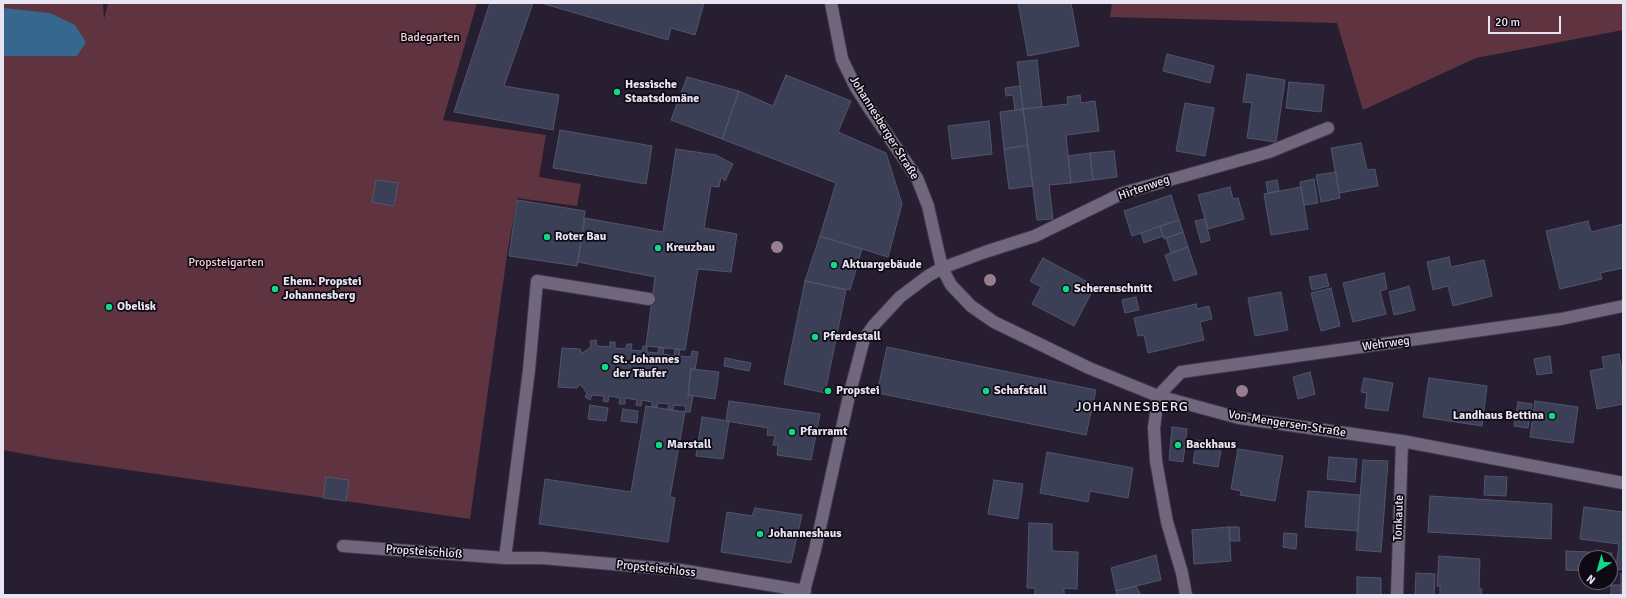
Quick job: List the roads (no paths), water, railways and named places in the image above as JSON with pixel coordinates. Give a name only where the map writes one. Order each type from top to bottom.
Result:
[{"type":"street","name":"Johannesberger Straße","points":[[831,3],[842,59],[869,108],[917,178],[928,206],[942,268]]},
{"type":"street","name":"Hirtenweg","points":[[942,268],[1035,236],[1123,193],[1270,152],[1328,128]]},
{"type":"street","name":"Von-Mengersen-Straße","points":[[942,268],[951,284],[971,306],[994,322],[1089,368],[1158,396],[1239,418],[1402,441],[1623,483]]},
{"type":"street","points":[[804,593],[849,396],[864,338],[874,324],[900,297],[928,276],[942,268]]},
{"type":"street","points":[[506,558],[529,370],[537,281],[649,299]]},
{"type":"street","name":"Wehrweg","points":[[1158,396],[1181,372],[1561,319],[1623,306]]},
{"type":"street","points":[[1158,396],[1154,428],[1156,461],[1167,522],[1182,573],[1186,595]]},
{"type":"street","name":"Tonkaute","points":[[1397,595],[1402,441]]},
{"type":"street","name":"Propsteischloß","points":[[343,546],[506,558]]},
{"type":"street","name":"Propsteischloss","points":[[506,558],[542,558],[681,570],[804,593]]},
{"type":"water","points":[[3,8],[50,13],[75,25],[86,42],[77,56],[3,56]]},
{"type":"place","name":"Hessische Staatsdomäne","points":[[617,92]]},
{"type":"place","name":"Roter Bau","points":[[547,237]]},
{"type":"place","name":"Kreuzbau","points":[[658,248]]},
{"type":"place","name":"Aktuargebäude","points":[[834,265]]},
{"type":"place","name":"Ehem. Propstei Johannesberg","points":[[275,289]]},
{"type":"place","name":"Scherenschnitt","points":[[1066,289]]},
{"type":"place","name":"Obelisk","points":[[109,307]]},
{"type":"place","name":"Pferdestall","points":[[815,337]]},
{"type":"place","name":"St. Johannes der Täufer","points":[[605,367]]},
{"type":"place","name":"Propstei","points":[[828,391]]},
{"type":"place","name":"Schafstall","points":[[986,391]]},
{"type":"place","name":"Landhaus Bettina","points":[[1552,416]]},
{"type":"place","name":"Pfarramt","points":[[792,432]]},
{"type":"place","name":"Marstall","points":[[659,445]]},
{"type":"place","name":"Backhaus","points":[[1178,445]]},
{"type":"place","name":"Johanneshaus","points":[[760,534]]},
{"type":"district","name":"JOHANNESBERG","points":[[1132,407]]},
{"type":"park label","name":"Badegarten","points":[[430,38]]},
{"type":"park label","name":"Propsteigarten","points":[[226,263]]}]
